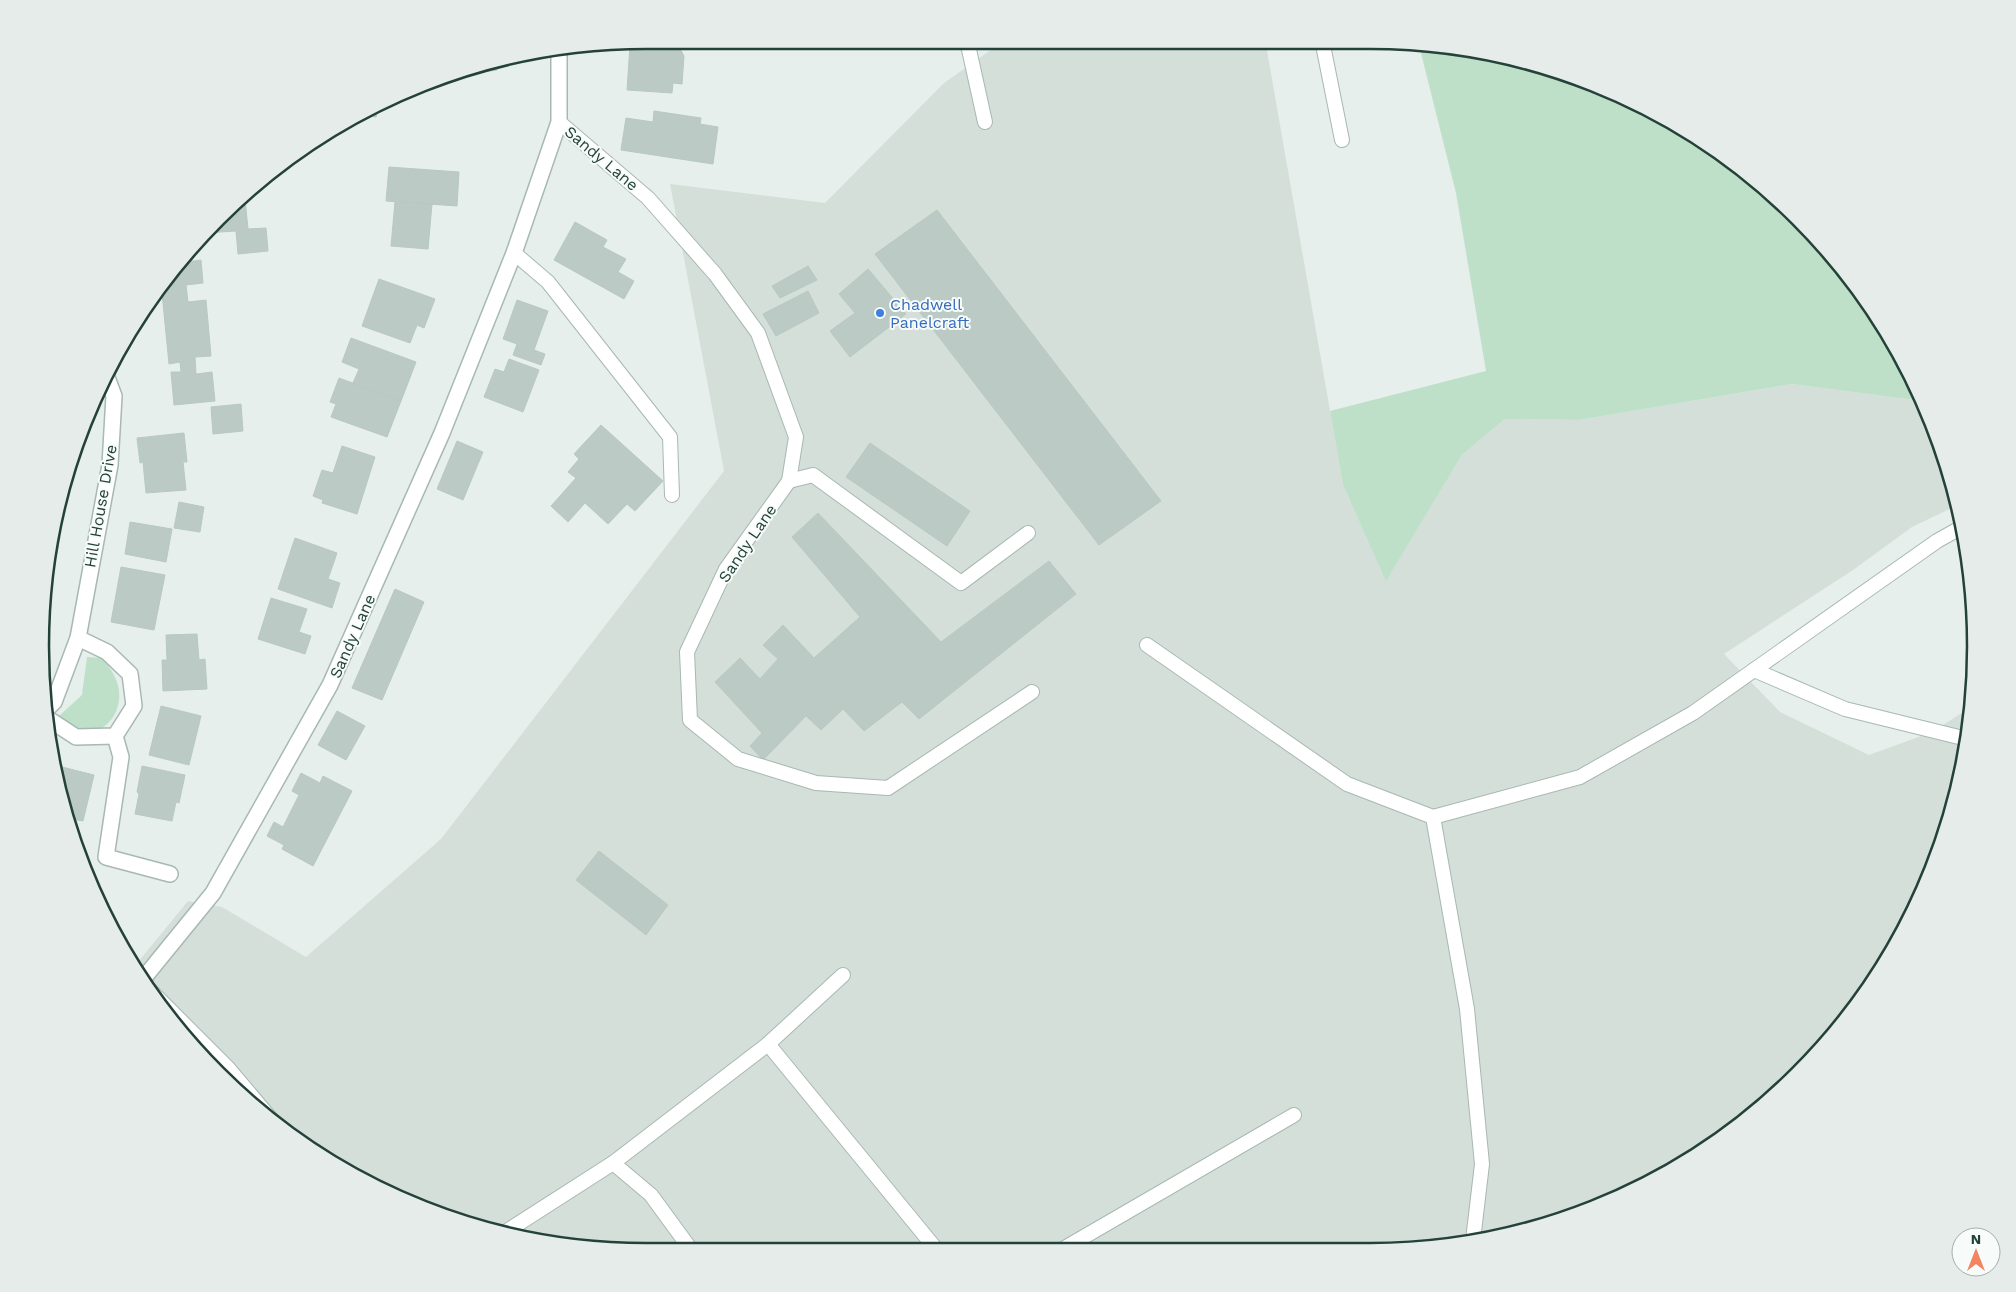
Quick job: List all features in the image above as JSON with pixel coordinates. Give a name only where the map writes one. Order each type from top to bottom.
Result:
[{"type":"street","name":"Sandy Lane","points":[[147,974],[213,894],[330,685],[442,434],[514,253],[559,122],[559,55]]},
{"type":"street","name":"Hill House Drive","points":[[52,704],[78,638],[110,465],[114,396],[109,384]]},
{"type":"street","points":[[78,638],[107,652],[130,674],[134,706],[115,736],[121,757],[106,857],[170,874]]},
{"type":"street","points":[[54,722],[76,737],[115,736]]},
{"type":"lane","points":[[969,49],[985,122]]},
{"type":"lane","points":[[1324,49],[1342,140]]},
{"type":"lane","name":"Sandy Lane","points":[[559,122],[648,198],[715,274],[758,333],[796,437],[789,481],[726,569],[687,652],[690,720],[738,759],[816,782],[888,788],[1032,692]]},
{"type":"lane","points":[[514,253],[548,282],[670,437],[672,494]]},
{"type":"lane","points":[[789,481],[813,474],[961,583],[1028,533]]},
{"type":"lane","points":[[1147,646],[1346,784],[1434,818],[1580,777],[1693,713],[1937,541],[1956,530]]},
{"type":"lane","points":[[1754,670],[1845,709],[1960,737]]},
{"type":"lane","points":[[1434,818],[1467,1009],[1482,1164],[1473,1234]]},
{"type":"lane","points":[[512,1228],[613,1163],[768,1044],[843,975]]},
{"type":"lane","points":[[182,1022],[228,1068],[246,1089]]},
{"type":"lane","points":[[768,1044],[932,1243]]},
{"type":"lane","points":[[1073,1243],[1294,1115]]},
{"type":"lane","points":[[613,1163],[651,1195],[686,1243]]},
{"type":"shaded area","points":[[992,49],[1267,49],[1343,485],[1386,580],[1462,455],[1505,419],[1579,420],[1792,384],[1914,400],[1936,454],[1951,508],[1912,527],[1853,570],[1724,654],[1780,712],[1869,755],[1932,732],[1963,712],[1956,763],[1947,801],[1922,875],[1906,910],[1867,978],[1819,1040],[1764,1095],[1734,1120],[1702,1143],[1669,1163],[1599,1198],[1525,1223],[1487,1232],[1448,1238],[1370,1243],[607,1242],[529,1232],[491,1223],[454,1212],[382,1182],[314,1143],[282,1120],[224,1068],[172,1010],[139,961],[188,901],[222,907],[306,957],[441,839],[724,471],[670,184],[825,203],[944,83]]},
{"type":"green space","points":[[1421,51],[1487,60],[1525,69],[1599,94],[1634,110],[1702,149],[1764,197],[1792,224],[1844,282],[1867,314],[1887,347],[1914,400],[1792,384],[1579,420],[1505,419],[1462,455],[1386,581],[1343,485],[1330,411],[1486,371],[1456,193]]},
{"type":"green space","points":[[87,657],[102,658],[107,664],[118,685],[119,700],[115,714],[106,725],[100,729],[82,732],[72,727],[59,716],[82,695]]},
{"type":"building","points":[[630,49],[680,49],[684,56],[682,84],[673,83],[672,93],[627,90]]},
{"type":"building","points":[[497,68],[497,70],[483,71]]},
{"type":"building","points":[[654,111],[701,118],[700,124],[718,127],[713,164],[621,150],[626,118],[653,122]]},
{"type":"building","points":[[389,167],[459,172],[457,206],[386,201]]},
{"type":"building","points":[[395,202],[432,204],[428,249],[391,246]]},
{"type":"building","points":[[245,203],[248,229],[266,228],[268,251],[238,254],[236,231],[216,232]]},
{"type":"building","points":[[937,210],[1161,501],[1099,545],[875,254]]},
{"type":"building","points":[[575,222],[607,240],[603,247],[626,259],[618,272],[634,281],[624,299],[554,260]]},
{"type":"building","points":[[201,260],[203,283],[186,285],[188,302],[206,300],[211,356],[195,357],[196,374],[212,372],[215,401],[174,405],[171,372],[181,372],[180,362],[169,364],[162,296],[189,262]]},
{"type":"building","points":[[808,266],[817,280],[780,298],[772,286]]},
{"type":"building","name":"Chadwell Panelcraft","points":[[868,269],[906,314],[850,357],[830,331],[855,313],[839,294]]},
{"type":"building","points":[[379,279],[435,299],[424,328],[417,325],[410,343],[362,326]]},
{"type":"building","points":[[808,291],[819,313],[776,336],[763,314]]},
{"type":"building","points":[[517,300],[548,311],[534,350],[545,354],[541,365],[513,355],[517,344],[503,339]]},
{"type":"building","points":[[351,338],[416,362],[401,401],[353,383],[359,369],[342,362]]},
{"type":"building","points":[[509,359],[539,370],[523,412],[484,397],[495,369],[504,372]]},
{"type":"building","points":[[339,378],[401,401],[387,437],[331,417],[336,404],[330,402]]},
{"type":"building","points":[[241,404],[243,431],[213,434],[211,407]]},
{"type":"building","points":[[601,425],[663,481],[635,511],[627,504],[608,524],[585,503],[568,522],[551,506],[576,478],[568,472],[579,459],[574,454]]},
{"type":"building","points":[[184,433],[187,462],[183,462],[186,490],[146,493],[143,462],[140,463],[137,438]]},
{"type":"building","points":[[457,441],[483,452],[463,500],[437,489]]},
{"type":"building","points":[[870,443],[970,511],[947,546],[846,477]]},
{"type":"building","points":[[342,446],[375,457],[357,514],[322,503],[323,500],[313,496],[322,470],[333,473]]},
{"type":"building","points":[[179,502],[204,507],[200,532],[174,528]]},
{"type":"building","points":[[818,513],[941,642],[1049,561],[1076,594],[919,719],[902,702],[864,731],[843,709],[821,730],[806,716],[763,760],[750,746],[762,733],[715,682],[740,658],[760,679],[778,659],[763,645],[783,625],[814,658],[860,617],[792,537]]},
{"type":"building","points":[[130,522],[172,529],[166,562],[125,554]]},
{"type":"building","points":[[59,537],[60,537],[54,567]]},
{"type":"building","points":[[295,538],[337,553],[328,579],[340,583],[332,608],[278,589]]},
{"type":"building","points":[[121,567],[165,575],[154,630],[111,622]]},
{"type":"building","points":[[395,589],[424,602],[382,700],[352,688]]},
{"type":"building","points":[[271,598],[307,609],[299,632],[311,636],[305,654],[258,639]]},
{"type":"building","points":[[197,634],[199,660],[205,659],[207,689],[163,691],[162,660],[167,660],[166,635]]},
{"type":"building","points":[[161,706],[201,716],[189,765],[149,755]]},
{"type":"building","points":[[337,711],[365,726],[346,760],[318,745]]},
{"type":"building","points":[[142,766],[185,775],[179,803],[176,802],[172,821],[135,814]]},
{"type":"building","points":[[61,767],[94,775],[83,821],[74,819]]},
{"type":"building","points":[[301,773],[320,783],[323,776],[352,791],[313,866],[282,849],[284,845],[267,836],[274,822],[283,827],[299,795],[292,791]]},
{"type":"building","points":[[599,851],[668,905],[646,935],[576,880]]},
{"type":"place","name":"Chadwell Panelcraft","points":[[880,313]]}]
